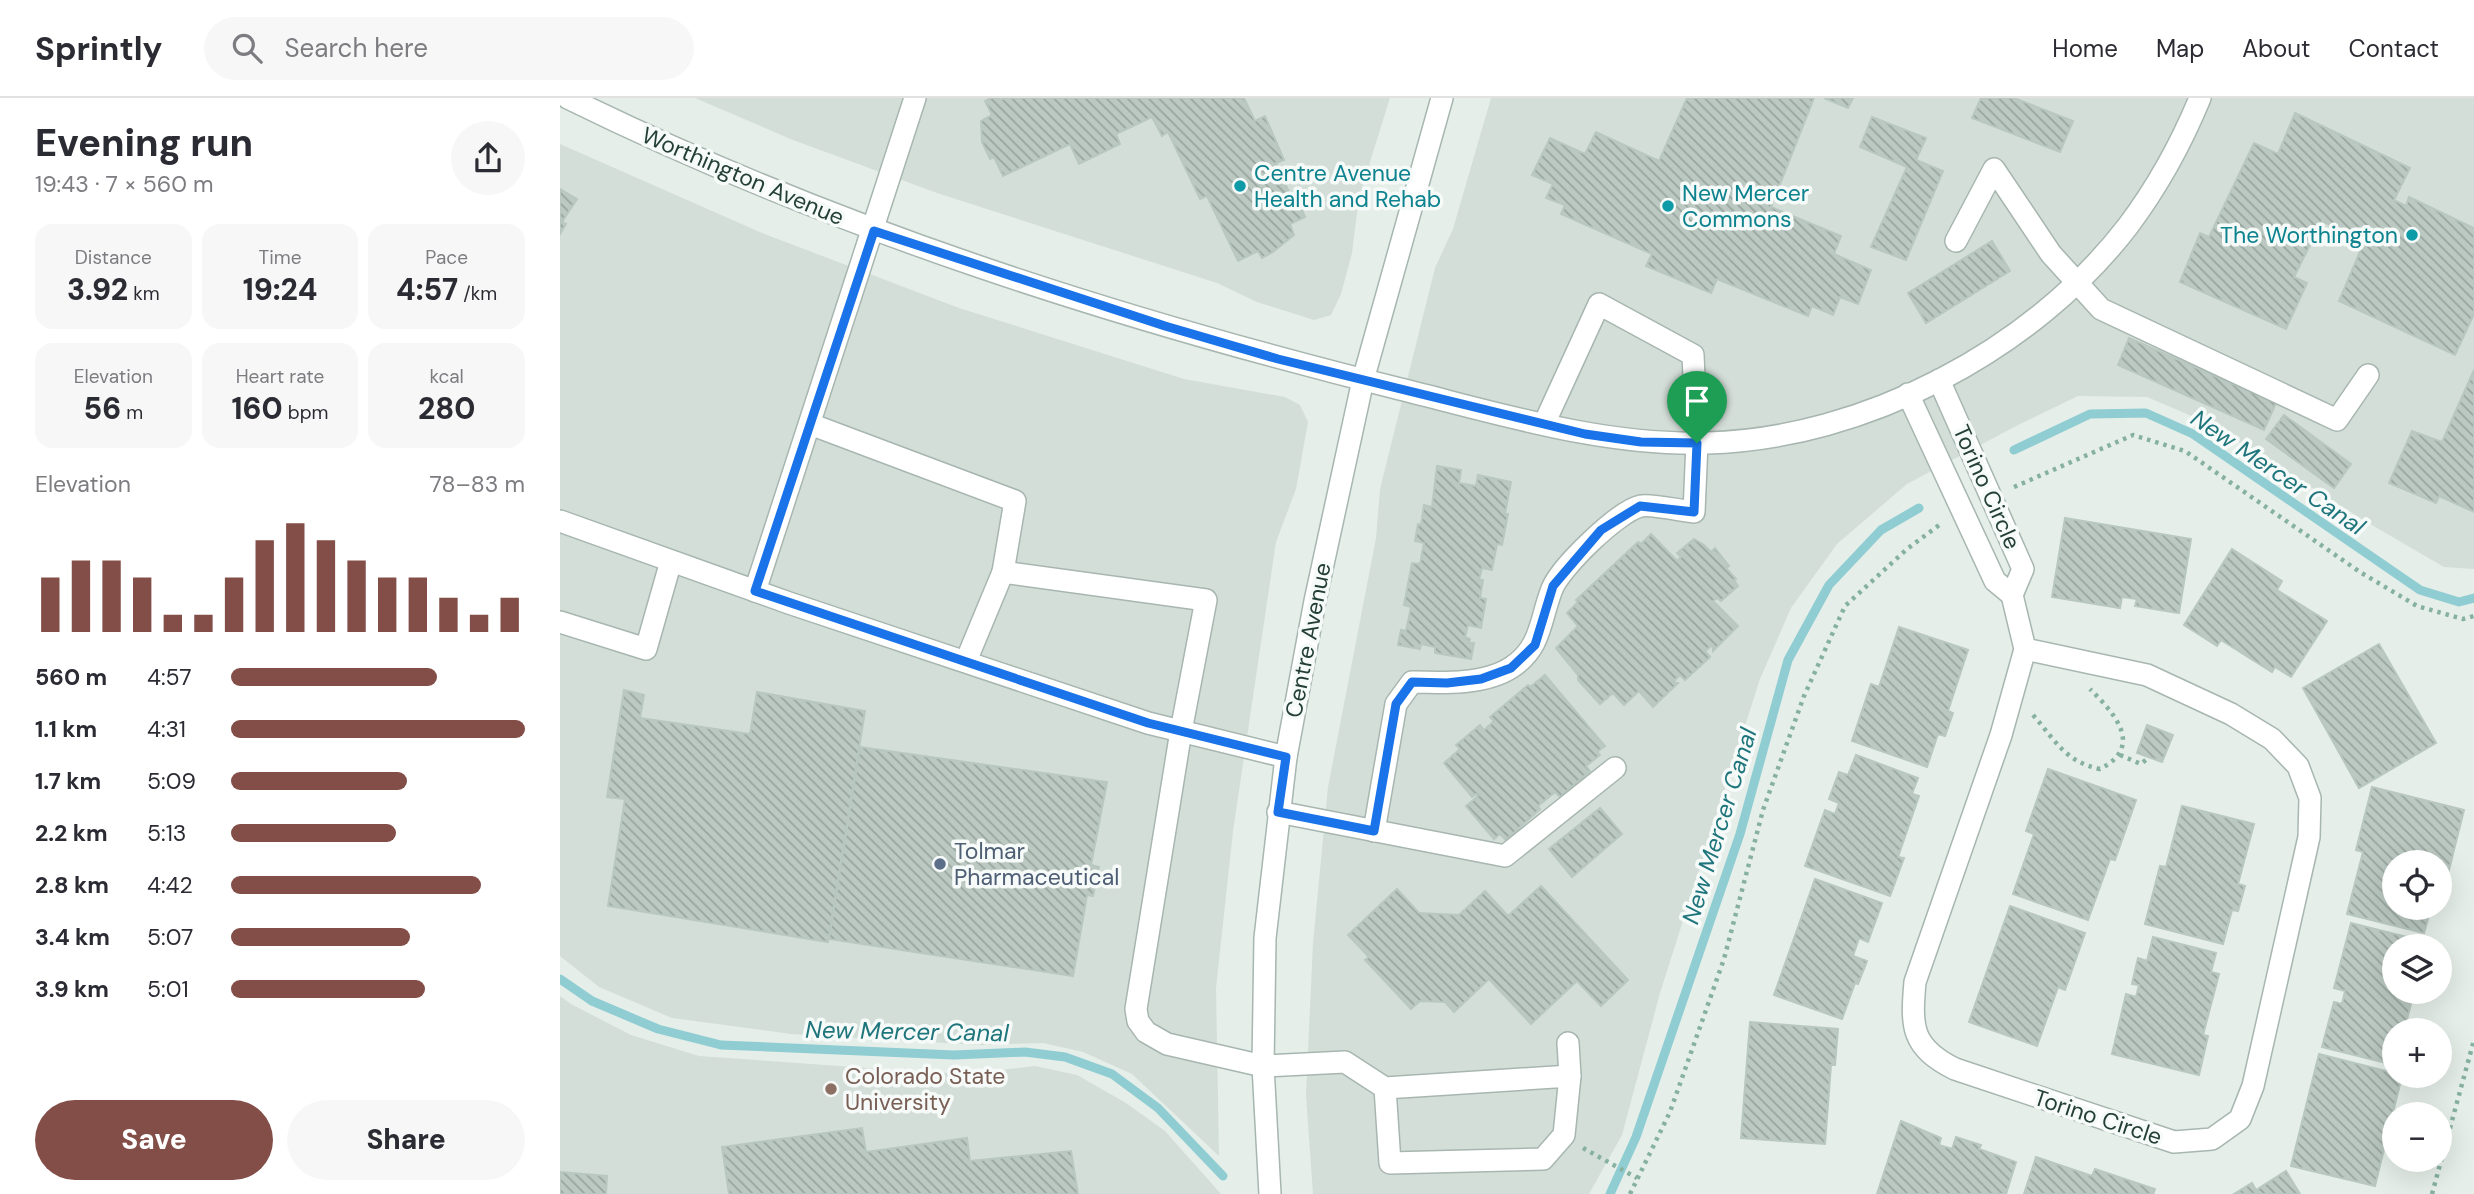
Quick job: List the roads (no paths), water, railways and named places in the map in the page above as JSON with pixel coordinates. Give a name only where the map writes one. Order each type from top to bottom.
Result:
[{"type":"street","name":"Worthington Avenue","points":[[568,98],[602,105],[657,140],[874,231],[1165,326],[1278,359],[1585,434],[1641,442],[1697,443],[1754,439],[1819,427],[1873,410],[1939,380],[1982,355],[2041,314],[2075,283],[2127,227],[2160,179],[2200,98]]},
{"type":"street","points":[[755,591],[915,98]]},
{"type":"street","name":"Centre Avenue","points":[[1270,1194],[1263,1066],[1265,937],[1286,757],[1315,601],[1363,380],[1441,98]]},
{"type":"street","points":[[1956,241],[1994,169],[2051,254],[2101,309],[2337,420],[2368,375]]},
{"type":"street","points":[[1374,831],[1396,704],[1412,682],[1447,683],[1481,679],[1511,668],[1535,645],[1553,586],[1601,530],[1640,506],[1694,512],[1697,443],[1693,355],[1598,304],[1544,424]]},
{"type":"street","name":"Torino Circle","points":[[1939,380],[2023,569],[2012,595],[2025,649],[2001,735],[1914,982],[1912,1018],[1919,1040],[1935,1059],[1968,1074],[2174,1142],[2212,1139],[2240,1119],[2253,1086],[2309,837],[2310,798],[2298,766],[2272,739],[2231,714],[2147,675],[2025,649]]},
{"type":"street","name":"Torino Circle","points":[[1908,394],[1995,581],[2012,595]]},
{"type":"street","points":[[810,424],[1015,501],[1003,572],[966,661]]},
{"type":"street","points":[[560,521],[755,591],[1148,723],[1286,757]]},
{"type":"street","points":[[560,622],[646,649],[671,561]]},
{"type":"street","points":[[1003,572],[1206,600],[1181,731],[1136,1009],[1146,1032],[1167,1044],[1263,1066],[1345,1062],[1385,1088],[1570,1076]]},
{"type":"street","points":[[1278,812],[1505,856],[1615,768]]},
{"type":"street","points":[[1385,1088],[1390,1163],[1543,1159],[1564,1135],[1570,1076],[1568,1043]]},
{"type":"waterway","name":"New Mercer Canal","points":[[2014,450],[2090,414],[2146,413],[2193,434],[2420,590],[2459,602],[2474,598]]},
{"type":"waterway","name":"New Mercer Canal","points":[[1610,1194],[1636,1137],[1740,834],[1788,660],[1829,585],[1881,530],[1919,508]]},
{"type":"waterway","name":"New Mercer Canal","points":[[560,979],[592,1001],[658,1029],[721,1045],[954,1055],[1025,1052],[1065,1057],[1112,1074],[1158,1108],[1223,1176]]},
{"type":"place","name":"Centre Avenue Health and Rehab","points":[[1240,186]]},
{"type":"place","name":"New Mercer Commons","points":[[1668,206]]},
{"type":"place","name":"The Worthington","points":[[2412,235]]},
{"type":"place","name":"Tolmar Pharmaceutical","points":[[940,864]]},
{"type":"place","name":"Colorado State University","points":[[831,1089]]}]
